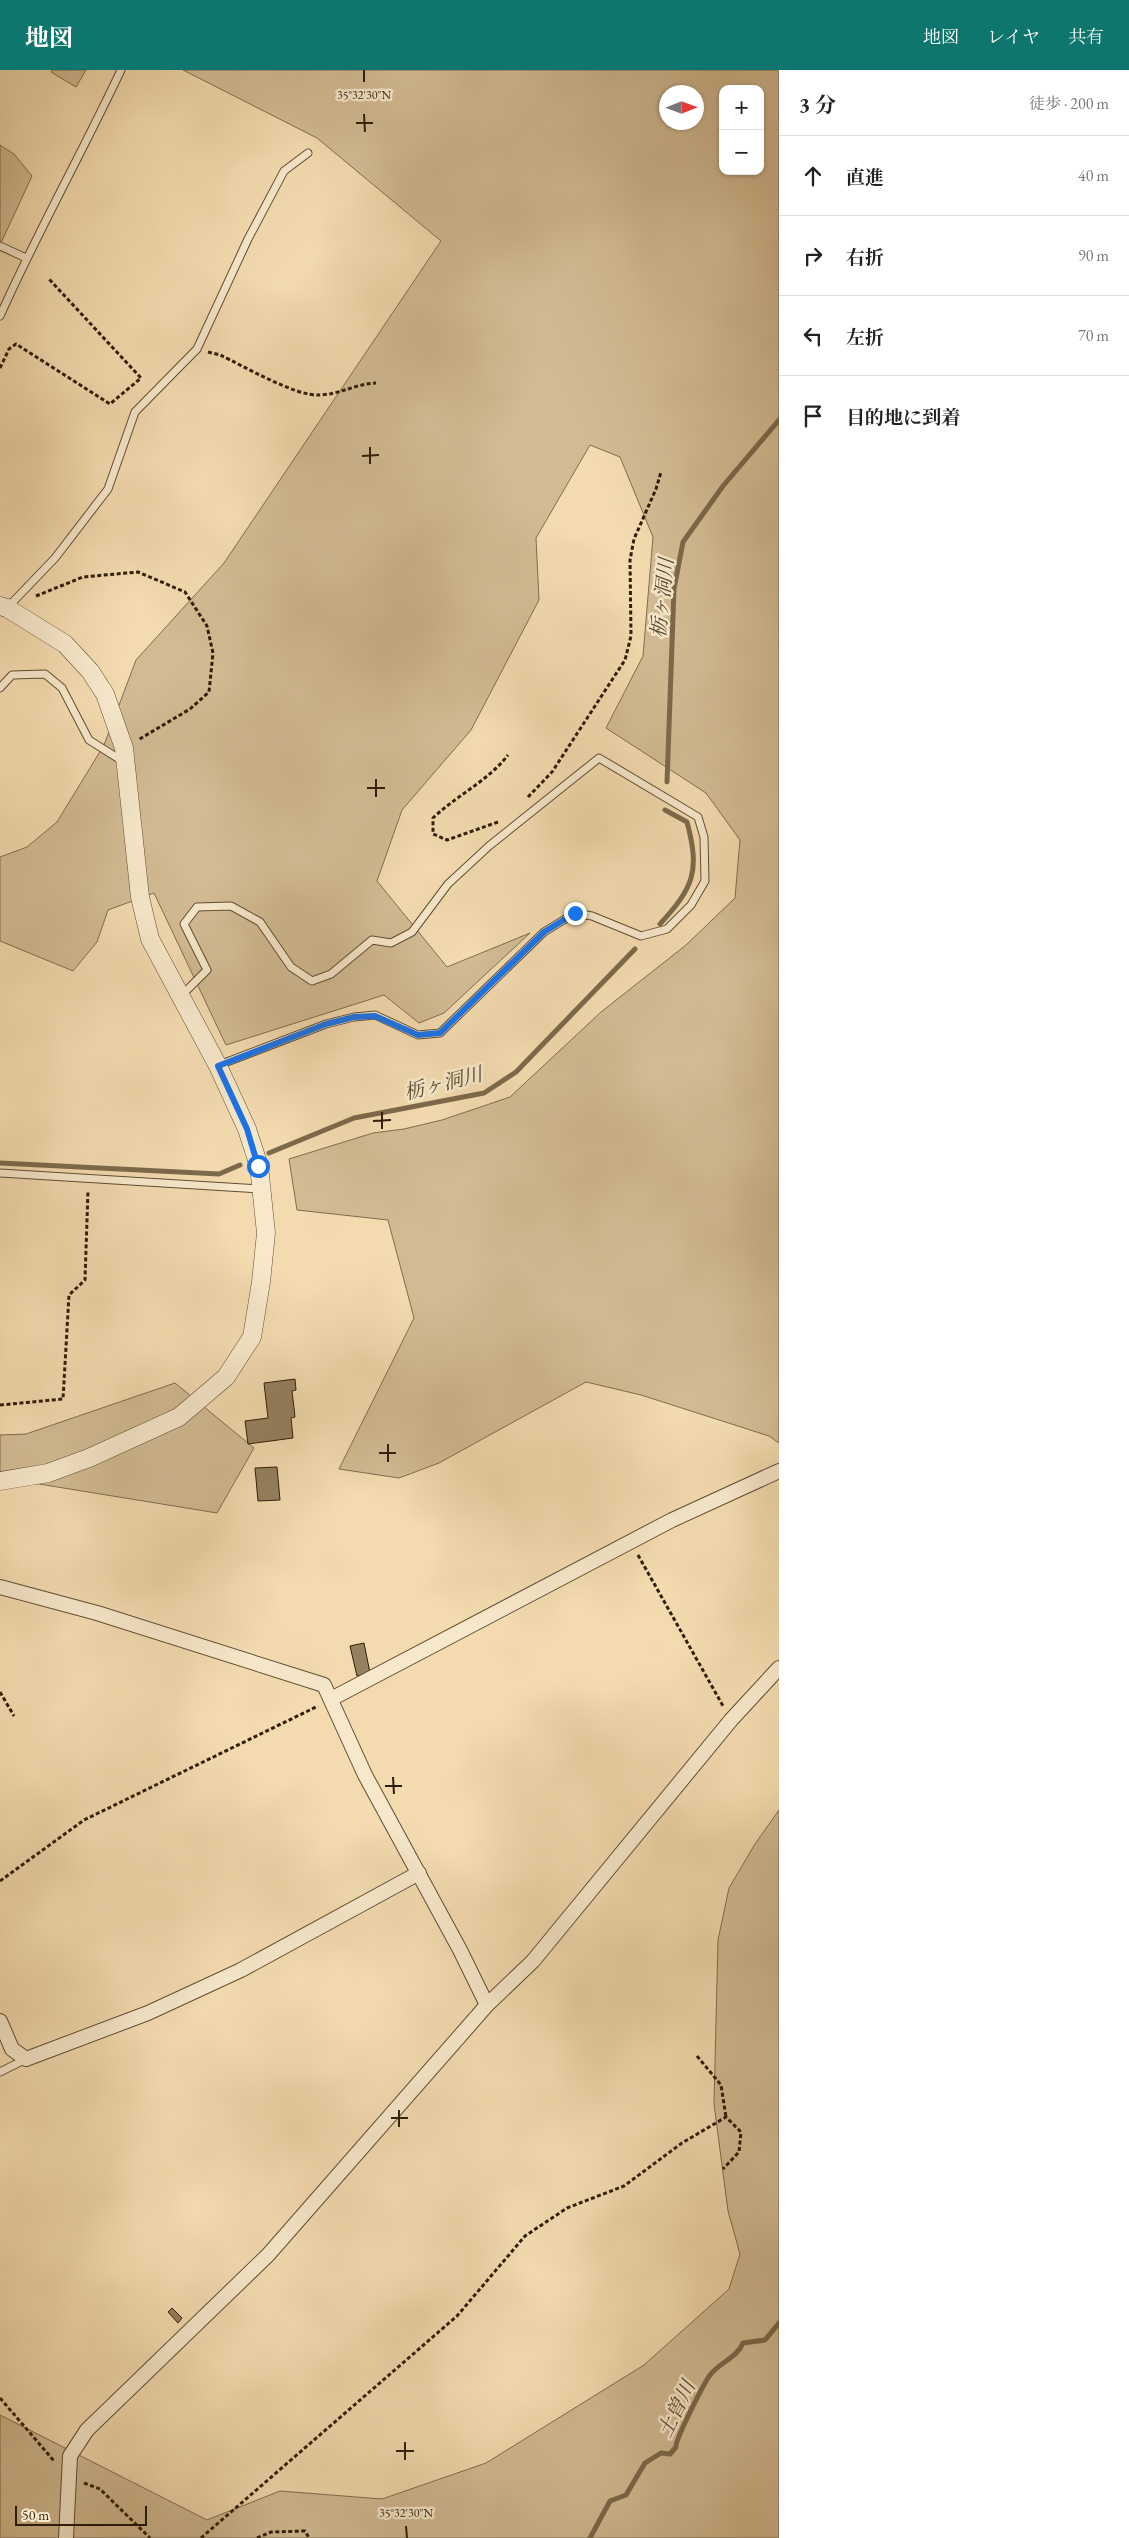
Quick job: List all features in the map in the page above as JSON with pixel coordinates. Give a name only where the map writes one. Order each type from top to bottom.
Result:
[{"type":"street","points":[[0,1481],[48,1473],[89,1458],[178,1416],[226,1377],[252,1337],[262,1282],[266,1233],[258,1166],[247,1129],[218,1066],[150,939],[140,897],[124,755],[105,694],[90,671],[65,644],[4,607]]},
{"type":"street","points":[[331,1699],[632,1543],[672,1520],[779,1471]]},
{"type":"street","points":[[0,1587],[97,1613],[324,1685],[365,1775],[419,1873],[487,2005]]},
{"type":"street","points":[[66,2538],[70,2456],[87,2430],[268,2255],[487,2005],[533,1962],[731,1720],[779,1668]]},
{"type":"street","points":[[0,2021],[12,2049],[26,2059],[148,2013],[241,1970],[419,1873]]},
{"type":"lane","points":[[0,316],[26,258],[80,157],[121,70]]},
{"type":"lane","points":[[4,607],[55,558],[108,489],[136,412],[197,349],[248,239],[284,171],[308,153]]},
{"type":"lane","points":[[0,246],[26,258]]},
{"type":"lane","points":[[0,688],[12,675],[45,674],[62,688],[89,740],[124,755]]},
{"type":"lane","points":[[180,996],[207,970],[184,924],[197,907],[231,906],[260,922],[291,967],[312,981],[331,974],[372,940],[391,943],[412,932],[448,884],[482,852],[599,758],[698,816],[704,837],[705,881],[691,905],[667,929],[641,936],[592,916],[575,913],[544,932],[440,1033],[418,1035],[375,1016],[354,1017],[326,1024],[218,1066]]},
{"type":"lane","points":[[0,1173],[262,1189]]},
{"type":"lane","points":[[0,2072],[26,2059]]},
{"type":"path","points":[[0,368],[9,349],[16,344],[110,404],[141,378],[48,278]]},
{"type":"path","points":[[197,349],[220,355],[301,393],[320,396],[340,392],[360,383],[376,383]]},
{"type":"path","points":[[527,798],[552,772],[625,660],[631,636],[630,560],[634,539],[656,489],[661,472]]},
{"type":"path","points":[[32,598],[83,577],[138,572],[185,592],[207,626],[213,653],[209,692],[190,710],[124,755]]},
{"type":"path","points":[[501,821],[478,831],[447,840],[433,834],[433,818],[450,802],[496,771],[508,756]]},
{"type":"path","points":[[0,1405],[63,1399],[69,1295],[85,1280],[88,1179]]},
{"type":"path","points":[[632,1543],[731,1720]]},
{"type":"path","points":[[0,1692],[14,1716]]},
{"type":"path","points":[[0,1881],[84,1820],[331,1699]]},
{"type":"path","points":[[697,2056],[721,2085],[726,2117],[741,2132],[739,2152],[723,2169]]},
{"type":"path","points":[[201,2538],[457,2316],[526,2236],[567,2208],[624,2186],[682,2143],[726,2117]]},
{"type":"path","points":[[0,2398],[70,2478],[100,2489],[150,2538]]},
{"type":"path","points":[[257,2538],[271,2532],[305,2531],[309,2538]]},
{"type":"shaded area","points":[[52,70],[86,70],[76,87],[51,72]]},
{"type":"shaded area","points":[[183,70],[779,70],[779,1443],[769,1436],[641,1395],[586,1382],[439,1463],[399,1478],[339,1469],[414,1318],[388,1220],[297,1210],[289,1159],[373,1133],[404,1129],[442,1120],[510,1097],[601,1012],[686,945],[735,898],[740,840],[706,793],[606,728],[643,656],[653,537],[620,457],[590,445],[536,538],[539,600],[471,730],[402,810],[377,881],[447,967],[530,933],[444,1013],[419,1023],[384,995],[226,1045],[154,893],[108,910],[97,942],[73,971],[0,941],[0,857],[27,847],[57,822],[104,745],[136,660],[224,563],[441,241],[317,138]]},
{"type":"shaded area","points":[[0,145],[14,154],[32,176],[0,245]]},
{"type":"shaded area","points":[[175,1383],[254,1448],[217,1513],[39,1484],[0,1482],[0,1435],[26,1434]]},
{"type":"shaded area","points":[[779,1810],[779,2538],[0,2538],[0,2415],[207,2520],[280,2491],[382,2499],[486,2463],[644,2365],[729,2289],[740,2254],[728,2211],[714,2104],[718,1940],[729,1888],[755,1844]]},
{"type":"building","points":[[295,1379],[296,1390],[292,1391],[295,1417],[291,1418],[293,1438],[248,1444],[245,1421],[268,1418],[264,1383]]},
{"type":"building","points":[[277,1467],[280,1500],[258,1501],[255,1468]]},
{"type":"building","points":[[364,1643],[370,1673],[357,1676],[350,1646]]},
{"type":"building","points":[[172,2308],[182,2318],[178,2323],[168,2312]]},
{"type":"waterway","name":"栃ヶ洞川","points":[[667,782],[674,589],[683,542],[723,486],[779,420]]},
{"type":"waterway","name":"栃ヶ洞川","points":[[660,924],[687,888],[693,866],[693,853],[687,822],[665,810]]},
{"type":"waterway","name":"栃ヶ洞川","points":[[269,1153],[354,1118],[484,1093],[516,1072],[635,949]]},
{"type":"waterway","name":"栃ヶ洞川","points":[[0,1163],[219,1174],[240,1165]]},
{"type":"waterway","name":"土曽川","points":[[590,2538],[610,2501],[626,2495],[645,2463],[661,2453],[670,2454],[676,2447],[696,2399],[710,2375],[733,2356],[743,2343],[765,2340],[779,2323]]},
{"type":"route","points":[[258,1166],[247,1129],[218,1066],[326,1024],[354,1017],[375,1016],[418,1035],[440,1033],[498,974],[544,932],[575,913]]}]
